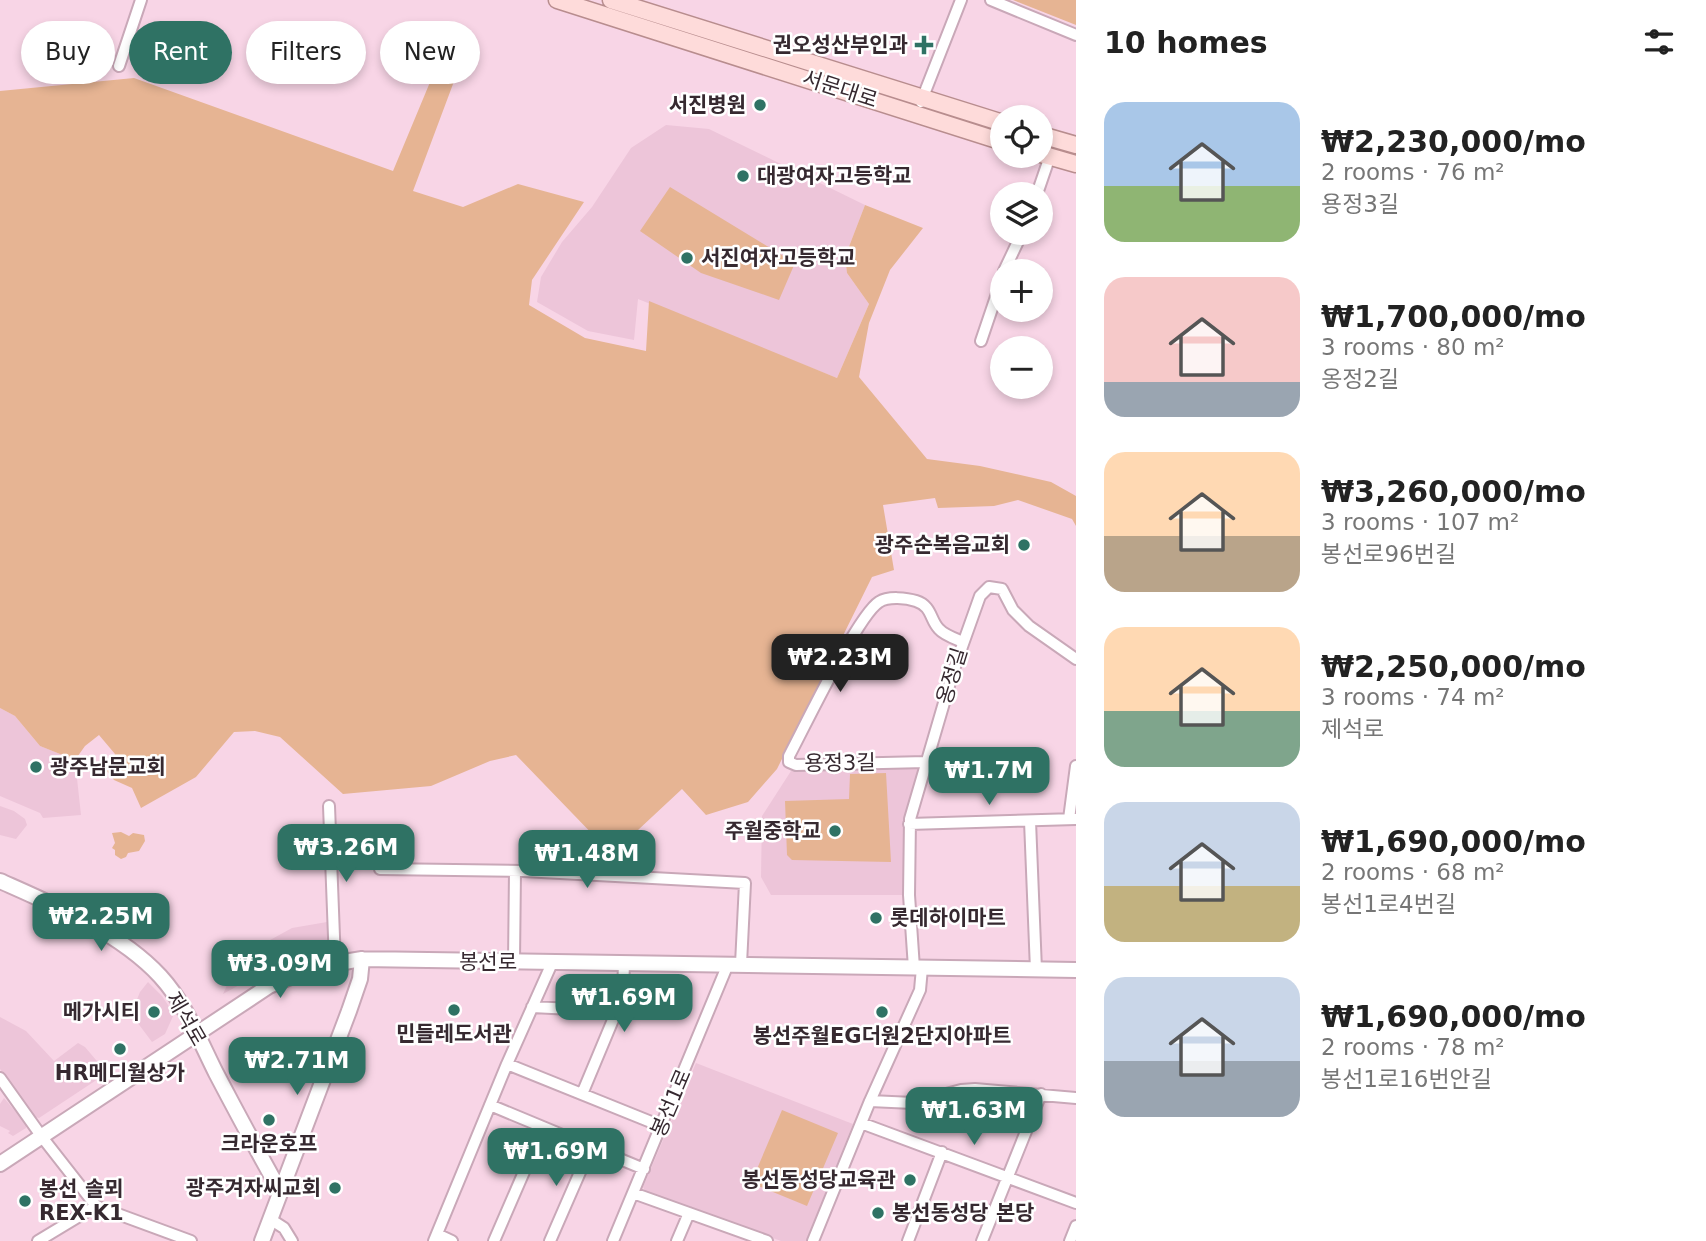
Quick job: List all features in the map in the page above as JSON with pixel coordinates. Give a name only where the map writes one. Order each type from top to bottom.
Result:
[{"type":"main road","name":"서문대로","points":[[557,0],[990,138]]},
{"type":"main road","name":"서문대로","points":[[611,0],[641,5],[990,119]]},
{"type":"main road","points":[[1053,138],[1076,145]]},
{"type":"main road","points":[[1053,157],[1076,164]]},
{"type":"main road","name":"제석로","points":[[0,881],[84,921],[140,958],[160,977],[196,1033],[280,1191]]},
{"type":"main road","points":[[262,1241],[349,1011],[360,979],[362,959]]},
{"type":"main road","name":"봉선로","points":[[0,1164],[268,986],[335,963],[362,959],[1076,970]]},
{"type":"street","points":[[119,66],[141,0]]},
{"type":"street","points":[[917,114],[961,0]]},
{"type":"street","points":[[991,0],[1076,35]]},
{"type":"street","points":[[981,341],[990,314]]},
{"type":"street","name":"옹정길","points":[[813,1241],[870,1101],[920,990],[909,895],[909,824],[963,642],[980,596],[989,587],[1002,589],[1007,594],[1013,610],[1029,626],[1076,659]]},
{"type":"street","name":"용정3길","points":[[926,762],[796,765],[789,762],[789,756],[843,654],[865,618],[879,602],[891,598],[917,601],[926,607],[940,630],[963,642]]},
{"type":"street","points":[[909,824],[1073,819],[1076,766]]},
{"type":"street","points":[[329,806],[335,963]]},
{"type":"street","points":[[1030,821],[1036,970]]},
{"type":"street","points":[[380,869],[515,871],[514,961]]},
{"type":"street","name":"봉선1로","points":[[515,871],[745,883],[735,964],[661,1126],[613,1241]]},
{"type":"street","points":[[452,1241],[435,1238],[552,963]]},
{"type":"street","points":[[582,1094],[620,1003],[625,963]]},
{"type":"street","points":[[533,1007],[572,1009],[588,1003],[620,1003]]},
{"type":"street","points":[[507,1064],[661,1126]]},
{"type":"street","points":[[0,1078],[96,1206],[165,1236],[191,1241]]},
{"type":"street","points":[[870,1101],[914,1103],[975,1088],[1076,1098]]},
{"type":"street","points":[[982,1241],[1041,1094]]},
{"type":"street","points":[[490,1105],[644,1169]]},
{"type":"street","points":[[861,1123],[1076,1203]]},
{"type":"street","points":[[494,1241],[543,1128]]},
{"type":"street","points":[[550,1241],[592,1147]]},
{"type":"street","points":[[908,1241],[942,1152]]},
{"type":"street","points":[[634,1193],[767,1241]]},
{"type":"street","points":[[38,1241],[96,1206]]},
{"type":"street","points":[[677,1241],[689,1213]]},
{"type":"street","points":[[270,1219],[284,1228],[292,1241]]},
{"type":"street","points":[[1070,1241],[1076,1226]]},
{"type":"shaded area","points":[[1013,0],[1076,0],[1076,25]]},
{"type":"shaded area","points":[[129,78],[129,84],[151,84],[393,171],[429,84],[453,84],[413,191],[463,207],[518,184],[584,202],[532,280],[529,305],[585,338],[646,351],[649,301],[837,378],[869,304],[847,273],[845,257],[865,205],[923,228],[890,270],[869,323],[859,377],[927,459],[980,466],[1051,482],[1076,496],[1076,526],[1072,519],[1018,500],[994,506],[938,508],[935,498],[883,505],[894,570],[872,577],[777,769],[748,802],[706,815],[682,789],[638,830],[651,856],[600,842],[516,755],[490,761],[431,786],[343,794],[280,737],[255,731],[234,732],[196,777],[141,808],[132,788],[114,780],[106,770],[115,754],[99,735],[85,746],[75,760],[40,746],[15,716],[0,708],[0,91],[72,84],[115,84],[115,80]]},
{"type":"shaded area","name":"서진여자고등학교","points":[[666,125],[709,129],[865,205],[845,257],[847,273],[869,304],[837,378],[638,299],[634,340],[588,331],[537,302],[541,277],[562,242],[592,207],[631,148]]},
{"type":"shaded area","points":[[670,187],[795,263],[779,300],[701,273],[640,231]]},
{"type":"shaded area","points":[[0,708],[15,716],[40,746],[75,760],[81,815],[43,818],[40,813],[0,796]]},
{"type":"shaded area","name":"주월중학교","points":[[925,766],[910,816],[909,895],[771,895],[761,877],[762,816],[791,771]]},
{"type":"shaded area","points":[[886,773],[891,862],[792,860],[787,855],[785,801],[849,799],[850,774]]},
{"type":"shaded area","points":[[0,806],[25,819],[27,825],[16,839],[0,835]]},
{"type":"shaded area","points":[[121,832],[129,836],[133,833],[144,835],[145,841],[139,851],[128,853],[121,859],[115,855],[112,848],[115,843],[112,833]]},
{"type":"shaded area","points":[[327,922],[330,947],[277,964],[223,994],[237,963],[237,953],[261,945],[292,928]]},
{"type":"shaded area","name":"메가시티","points":[[148,982],[174,1014],[165,1034],[152,1042],[131,1014],[140,992]]},
{"type":"shaded area","points":[[0,1017],[26,1031],[54,1061],[78,1043],[85,1047],[107,1073],[39,1118],[35,1117],[0,1069]]},
{"type":"shaded area","points":[[696,1063],[853,1124],[806,1241],[781,1241],[645,1191],[643,1187]]},
{"type":"shaded area","points":[[4,1098],[26,1124],[26,1128],[13,1136],[8,1133],[10,1131],[0,1126],[0,1104]]},
{"type":"shaded area","points":[[782,1110],[838,1133],[807,1206],[751,1183]]},
{"type":"place","name":"권오성산부인과","points":[[924,45]]},
{"type":"place","name":"서진병원","points":[[760,105]]},
{"type":"place","name":"대광여자고등학교","points":[[743,176]]},
{"type":"place","name":"서진여자고등학교","points":[[687,258]]},
{"type":"place","name":"광주순복음교회","points":[[1024,545]]},
{"type":"place","name":"광주남문교회","points":[[36,767]]},
{"type":"place","name":"주월중학교","points":[[835,831]]},
{"type":"place","name":"롯데하이마트","points":[[876,918]]},
{"type":"place","name":"민들레도서관","points":[[454,1010]]},
{"type":"place","name":"메가시티","points":[[154,1012]]},
{"type":"place","name":"봉선주월EG더원2단지아파트","points":[[882,1012]]},
{"type":"place","name":"HR메디월상가","points":[[120,1049]]},
{"type":"place","name":"크라운호프","points":[[269,1120]]},
{"type":"place","name":"봉선동성당교육관","points":[[910,1180]]},
{"type":"place","name":"광주겨자씨교회","points":[[335,1188]]},
{"type":"place","name":"봉선 솔뫼 REX-K1","points":[[25,1201]]},
{"type":"place","name":"봉선동성당 본당","points":[[878,1213]]}]
